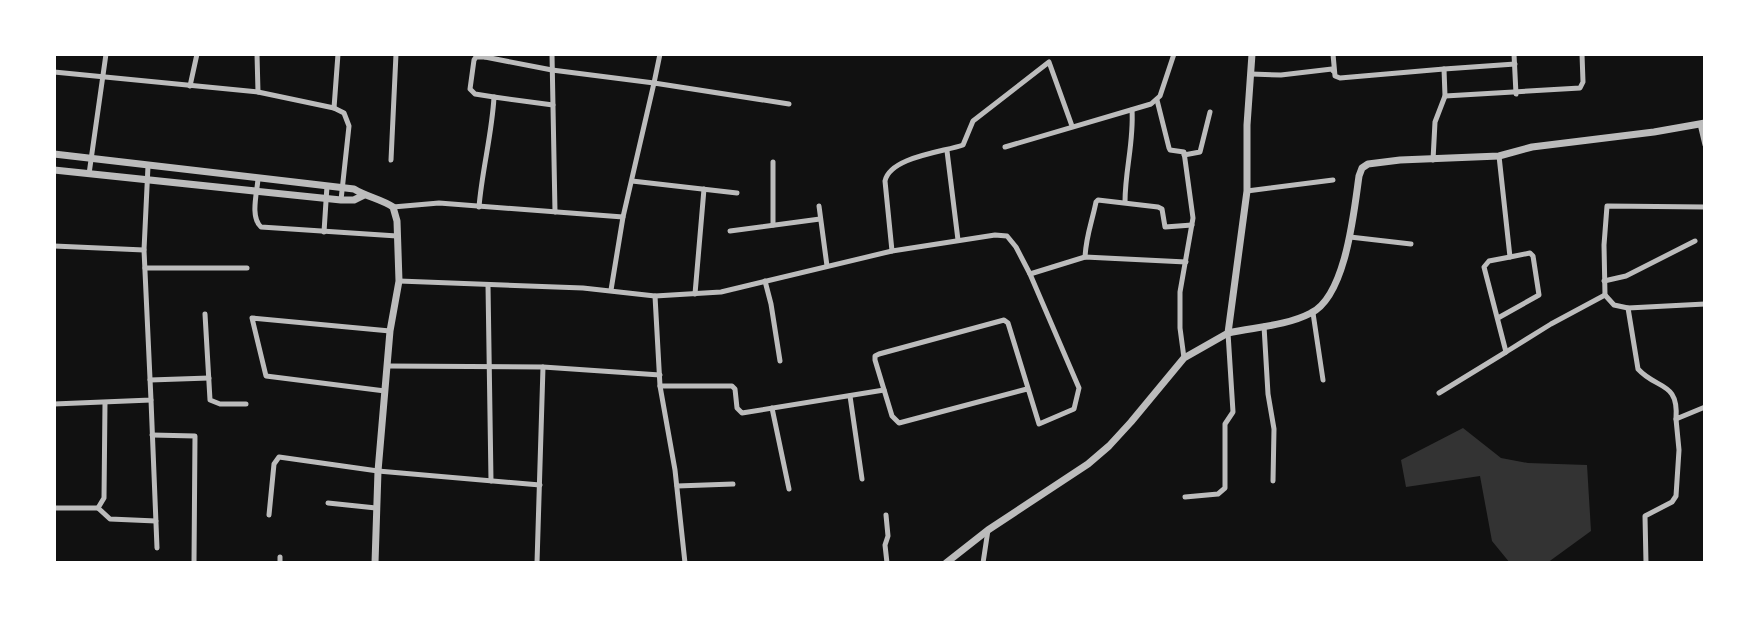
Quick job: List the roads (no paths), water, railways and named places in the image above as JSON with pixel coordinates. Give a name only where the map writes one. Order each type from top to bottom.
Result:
[{"type":"street","points":[[89,174],[106,54]]},
{"type":"street","points":[[190,86],[197,54]]},
{"type":"street","points":[[257,54],[258,92]]},
{"type":"street","points":[[334,108],[338,54]]},
{"type":"street","points":[[391,160],[396,54]]},
{"type":"street","points":[[552,54],[555,212]]},
{"type":"street","points":[[611,290],[624,217],[660,54]]},
{"type":"street","points":[[1174,54],[1157,100],[1169,148],[1182,150],[1184,155],[1192,207],[1192,226],[1179,309],[1184,358]]},
{"type":"street","points":[[1185,497],[1218,494],[1225,488],[1224,424],[1233,412],[1228,333],[1247,191],[1247,125],[1252,54]]},
{"type":"street","points":[[1333,54],[1333,71],[1335,76],[1340,78],[1515,64]]},
{"type":"street","points":[[1514,54],[1516,94]]},
{"type":"street","points":[[1445,96],[1516,94],[1580,88],[1583,82],[1582,54]]},
{"type":"street","points":[[553,105],[475,94],[470,89],[474,60],[476,57],[485,56],[552,69],[789,104]]},
{"type":"street","points":[[892,251],[886,176],[910,159],[963,145],[973,121],[1049,62],[1072,126]]},
{"type":"street","points":[[1433,160],[1435,122],[1445,96],[1444,69]]},
{"type":"street","points":[[1251,74],[1333,71]]},
{"type":"street","points":[[54,72],[258,92],[334,108],[344,113],[348,126],[341,200]]},
{"type":"street","points":[[479,207],[482,176],[492,129],[494,97]]},
{"type":"street","points":[[1005,147],[1132,110],[1157,100]]},
{"type":"street","points":[[1125,202],[1126,174],[1133,139],[1132,110]]},
{"type":"street","points":[[1184,155],[1200,152],[1210,112]]},
{"type":"street","points":[[946,563],[988,530],[1088,464],[1110,446],[1184,358],[1228,333],[1295,320],[1325,305],[1331,296],[1350,237],[1359,176],[1362,168],[1368,164],[1499,156],[1532,147],[1654,132],[1702,123],[1705,145]]},
{"type":"street","points":[[947,151],[958,240]]},
{"type":"street","points":[[54,154],[354,189],[363,195],[381,199],[393,207],[439,203],[624,217]]},
{"type":"street","points":[[1499,156],[1510,257]]},
{"type":"street","points":[[773,162],[773,225]]},
{"type":"street","points":[[148,166],[144,250],[157,548]]},
{"type":"street","points":[[54,170],[341,200],[354,200],[363,195]]},
{"type":"street","points":[[258,179],[255,218],[261,227],[397,236]]},
{"type":"street","points":[[1247,191],[1333,180]]},
{"type":"street","points":[[632,181],[737,193]]},
{"type":"street","points":[[324,232],[327,186]]},
{"type":"street","points":[[695,294],[704,189]]},
{"type":"street","points":[[1085,257],[1087,233],[1093,220],[1096,202],[1102,200],[1160,208],[1165,227],[1192,226]]},
{"type":"street","points":[[819,206],[827,266]]},
{"type":"street","points":[[1705,207],[1606,206],[1604,281],[1605,295],[1614,305],[1628,308],[1705,304]]},
{"type":"street","points":[[375,563],[378,471],[390,331],[399,281],[397,221],[393,207]]},
{"type":"street","points":[[730,231],[820,219]]},
{"type":"street","points":[[399,281],[611,290],[655,296],[695,294],[721,292],[892,251],[995,235],[1007,236],[1030,274],[1079,388],[1074,409],[1039,424],[1004,320],[879,354],[875,356],[875,360],[894,420],[904,423],[1027,390]]},
{"type":"street","points":[[1350,237],[1411,244]]},
{"type":"street","points":[[1604,281],[1626,276],[1695,241]]},
{"type":"street","points":[[54,246],[144,250]]},
{"type":"street","points":[[1498,318],[1539,295],[1533,256],[1530,253],[1489,261],[1484,267],[1506,352]]},
{"type":"street","points":[[1030,274],[1085,257],[1185,262]]},
{"type":"street","points":[[145,268],[247,268]]},
{"type":"street","points":[[765,281],[780,361]]},
{"type":"street","points":[[488,285],[491,481]]},
{"type":"street","points":[[1439,393],[1551,324],[1605,295]]},
{"type":"street","points":[[655,296],[660,386],[677,486],[685,563]]},
{"type":"street","points":[[1628,308],[1638,369],[1643,375],[1673,393],[1677,409],[1679,450],[1676,496],[1666,506],[1645,516],[1646,563]]},
{"type":"street","points":[[1313,313],[1323,380]]},
{"type":"street","points":[[205,314],[211,400],[214,404],[246,404]]},
{"type":"street","points":[[385,391],[265,376],[252,318],[390,331]]},
{"type":"street","points":[[1264,326],[1268,394],[1274,429],[1273,481]]},
{"type":"street","points":[[388,366],[543,367],[660,374]]},
{"type":"street","points":[[537,563],[543,367]]},
{"type":"street","points":[[150,380],[209,378]]},
{"type":"street","points":[[660,386],[732,386],[739,411],[884,390]]},
{"type":"street","points":[[850,396],[862,479]]},
{"type":"street","points":[[54,404],[151,400]]},
{"type":"street","points":[[98,508],[104,498],[105,403]]},
{"type":"street","points":[[1676,419],[1705,407]]},
{"type":"street","points":[[772,408],[789,489]]},
{"type":"street","points":[[152,435],[195,436],[194,563]]},
{"type":"street","points":[[269,515],[274,464],[279,457],[378,471],[540,485]]},
{"type":"street","points":[[677,486],[733,484]]},
{"type":"street","points":[[328,503],[376,508]]},
{"type":"street","points":[[54,508],[98,508],[110,519],[156,521]]},
{"type":"street","points":[[886,515],[887,563]]},
{"type":"street","points":[[983,563],[988,530]]}]
